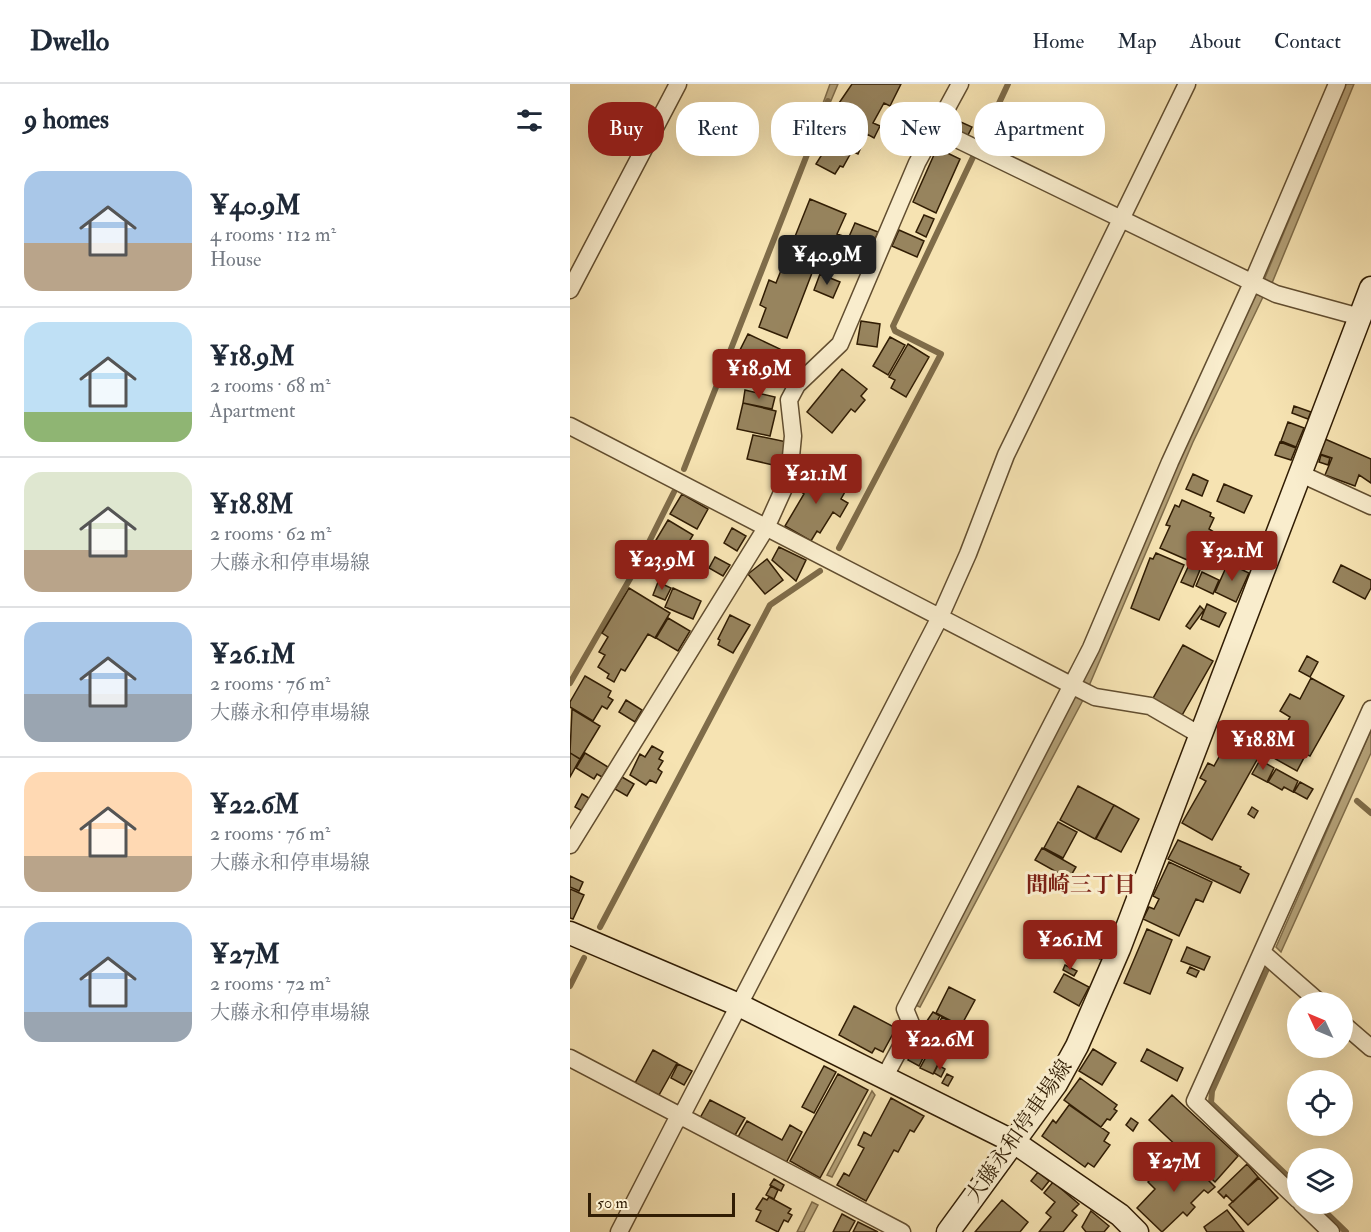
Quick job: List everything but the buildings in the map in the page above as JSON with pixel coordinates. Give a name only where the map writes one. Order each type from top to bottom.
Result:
[{"type":"main road","name":"大藤永和停車場線","points":[[948,1232],[1056,1084],[1077,1046],[1119,949],[1371,288]]},
{"type":"main road","points":[[570,933],[739,1005],[1014,1142],[1120,1215],[1137,1232]]},
{"type":"street","points":[[570,290],[678,84]]},
{"type":"street","points":[[949,102],[960,84]]},
{"type":"street","points":[[619,1232],[940,617],[968,554],[1006,455],[1187,84]]},
{"type":"street","points":[[884,1078],[912,1026],[905,1009],[1079,689],[1170,462],[1252,283],[1337,84]]},
{"type":"street","points":[[962,142],[1276,294],[1360,317]]},
{"type":"street","points":[[570,845],[766,528],[789,477],[794,436],[789,400],[797,385],[840,345],[922,156]]},
{"type":"street","points":[[570,426],[1095,697],[1150,706],[1200,735]]},
{"type":"street","points":[[1301,474],[1371,506]]},
{"type":"street","points":[[1287,1189],[1195,1101],[1371,709]]},
{"type":"street","points":[[1263,953],[1308,992]]},
{"type":"street","points":[[1353,1032],[1371,1048]]},
{"type":"street","points":[[570,1058],[902,1232]]},
{"type":"street","points":[[1312,1214],[1331,1232]]},
{"type":"shaded area","points":[[830,84],[838,84],[830,102],[823,102]]},
{"type":"shaded area","points":[[1346,84],[1354,84],[1272,283],[1264,280]]},
{"type":"shaded area","points":[[1256,294],[1263,297],[1193,442],[1083,700],[920,1007],[913,1004]]},
{"type":"shaded area","points":[[1371,730],[1371,753],[1281,952],[1276,947]]},
{"type":"shaded area","points":[[872,1091],[875,1095],[832,1177],[827,1175]]},
{"type":"shaded area","points":[[812,1202],[818,1205],[804,1232],[797,1232]]},
{"type":"waterway","points":[[1000,102],[1008,84]]},
{"type":"waterway","points":[[684,469],[828,101]]},
{"type":"waterway","points":[[839,548],[941,354],[895,331],[893,326],[974,155]]},
{"type":"waterway","points":[[570,683],[635,570],[674,492]]},
{"type":"waterway","points":[[600,927],[770,605],[820,571]]},
{"type":"waterway","points":[[1357,801],[1371,813]]},
{"type":"waterway","points":[[570,986],[584,958]]},
{"type":"waterway","points":[[1266,971],[1212,1091],[1211,1103],[1287,1176]]},
{"type":"waterway","points":[[1327,1214],[1346,1232]]},
{"type":"district","name":"間崎三丁目","points":[[1081,885]]}]
